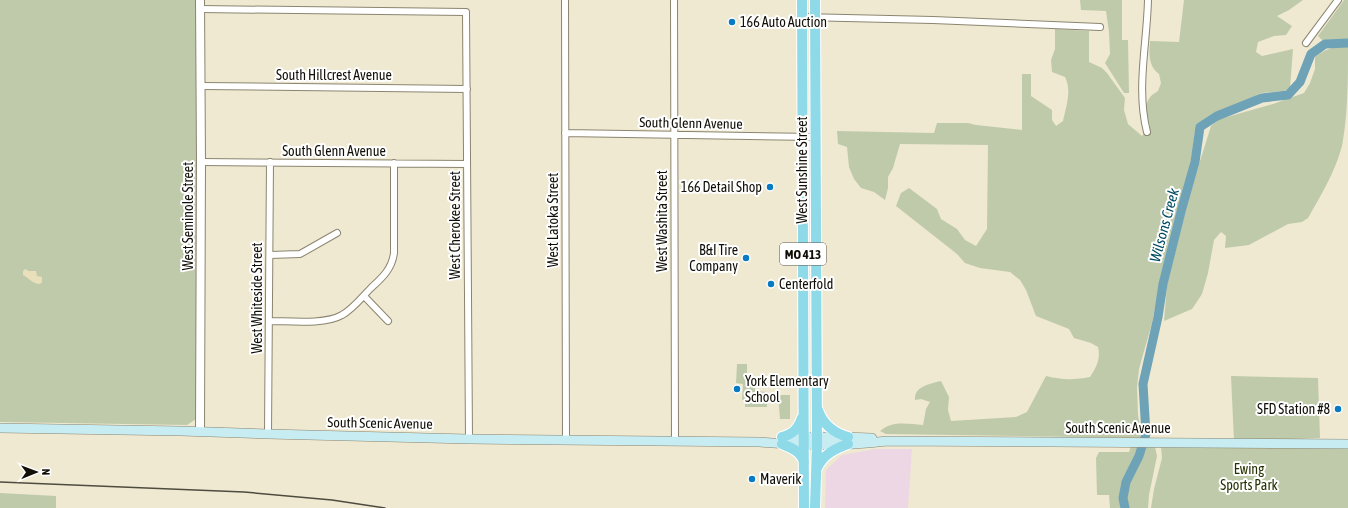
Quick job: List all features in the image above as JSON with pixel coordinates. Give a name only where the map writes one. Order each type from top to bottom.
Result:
[{"type":"main road","name":"West Sunshine Street","points":[[802,0],[804,508]]},
{"type":"main road","name":"West Sunshine Street","points":[[815,508],[817,440],[816,0]]},
{"type":"main road","points":[[816,470],[822,459],[848,440],[828,427],[821,417],[817,404]]},
{"type":"main road","points":[[803,412],[797,428],[782,440],[800,454],[804,464]]},
{"type":"main road","name":"South Scenic Avenue","points":[[0,428],[200,431],[469,439],[675,442],[887,440],[1348,444]]},
{"type":"street","name":"West Seminole Street","points":[[200,0],[200,431]]},
{"type":"street","name":"West Latoka Street","points":[[565,0],[566,440]]},
{"type":"street","name":"West Washita Street","points":[[674,0],[673,135],[675,442]]},
{"type":"street","points":[[1147,132],[1143,115],[1142,72],[1148,0]]},
{"type":"street","points":[[1306,43],[1338,0]]},
{"type":"street","name":"West Cherokee Street","points":[[200,9],[466,12],[469,439]]},
{"type":"street","points":[[802,17],[933,20],[1100,27]]},
{"type":"street","name":"South Hillcrest Avenue","points":[[201,86],[467,89]]},
{"type":"street","name":"South Glenn Avenue","points":[[565,133],[816,137]]},
{"type":"street","name":"South Glenn Avenue","points":[[201,162],[467,164]]},
{"type":"street","name":"West Whiteside Street","points":[[268,434],[270,162]]},
{"type":"street","points":[[269,321],[321,321],[334,319],[348,311],[386,274],[394,258],[394,163]]},
{"type":"street","points":[[270,255],[300,254],[337,232]]},
{"type":"street","points":[[364,296],[388,322]]},
{"type":"shaded area","points":[[875,449],[912,449],[908,508],[825,508],[826,470],[842,455]]},
{"type":"green space","points":[[0,0],[196,0],[196,419],[187,425],[0,422]]},
{"type":"green space","points":[[1080,0],[1122,0],[1122,40],[1128,40],[1129,93],[1124,93],[1105,63],[1110,54],[1106,11],[1081,10]]},
{"type":"green space","points":[[1184,0],[1303,0],[1277,16],[1292,26],[1286,35],[1274,36],[1258,42],[1256,52],[1262,56],[1293,49],[1290,88],[1284,91],[1261,93],[1242,103],[1213,114],[1201,122],[1195,131],[1191,160],[1161,277],[1152,323],[1139,369],[1137,387],[1138,415],[1141,432],[1140,438],[886,434],[880,431],[890,425],[895,424],[923,425],[926,409],[930,402],[921,399],[915,400],[915,395],[924,386],[941,381],[949,397],[948,410],[951,421],[1016,417],[1027,412],[1046,376],[1068,379],[1090,377],[1097,363],[1099,351],[1098,347],[1091,343],[1074,338],[1069,329],[1036,316],[1026,290],[1020,280],[1010,272],[980,268],[965,263],[957,254],[896,206],[901,193],[909,188],[937,209],[941,219],[957,229],[965,240],[976,246],[987,229],[988,145],[900,144],[893,168],[888,177],[888,188],[885,200],[874,192],[861,188],[854,179],[849,167],[847,147],[838,144],[837,131],[934,133],[937,123],[968,123],[1022,130],[1022,74],[1031,74],[1031,96],[1052,110],[1052,120],[1056,126],[1063,121],[1067,104],[1068,87],[1065,77],[1052,72],[1051,60],[1055,49],[1055,29],[1089,31],[1089,62],[1102,68],[1107,73],[1125,98],[1124,110],[1128,124],[1142,136],[1150,126],[1147,115],[1147,102],[1153,94],[1158,91],[1161,83],[1159,74],[1155,71],[1151,63],[1150,41],[1179,42]]},
{"type":"green space","points":[[1344,0],[1348,0],[1348,39],[1322,40],[1318,36]]},
{"type":"green space","points":[[1348,46],[1347,109],[1342,146],[1332,174],[1308,218],[1302,222],[1288,224],[1249,245],[1225,248],[1226,236],[1221,232],[1214,240],[1208,273],[1202,294],[1192,309],[1164,321],[1167,285],[1191,190],[1211,126],[1220,119],[1273,104],[1304,93],[1310,83],[1315,69],[1315,57],[1330,48]]},
{"type":"green space","points":[[737,364],[747,364],[747,381],[755,383],[755,390],[768,392],[767,407],[745,407],[745,401],[742,400],[743,384],[736,383]]},
{"type":"green space","points":[[1231,376],[1318,378],[1320,438],[1234,441]]},
{"type":"green space","points":[[778,395],[790,395],[790,419],[780,419]]},
{"type":"green space","points":[[1131,446],[1155,447],[1157,456],[1149,495],[1148,508],[1110,508],[1109,495],[1097,495],[1096,458],[1099,452],[1129,452]]},
{"type":"green space","name":"Ewing Sports Park","points":[[1161,447],[1348,448],[1348,508],[1151,508],[1162,458]]},
{"type":"green space","points":[[0,493],[56,496],[56,508],[0,508]]},
{"type":"sand","points":[[25,269],[29,271],[36,271],[37,276],[42,277],[42,282],[40,284],[35,283],[23,275],[23,271]]},
{"type":"waterway","name":"Wilsons Creek","points":[[1125,508],[1123,498],[1126,482],[1139,456],[1146,434],[1143,384],[1158,317],[1163,284],[1195,162],[1200,127],[1217,116],[1262,98],[1288,95],[1300,82],[1311,54],[1325,44],[1348,43]]},
{"type":"railway","points":[[0,482],[244,492],[332,500],[385,508]]},
{"type":"place","name":"166 Auto Auction","points":[[732,22]]},
{"type":"place","name":"166 Detail Shop","points":[[770,187]]},
{"type":"place","name":"B&I Tire Company","points":[[746,258]]},
{"type":"place","name":"Centerfold","points":[[771,284]]},
{"type":"place","name":"York Elementary School","points":[[737,389]]},
{"type":"place","name":"SFD Station #8","points":[[1338,409]]},
{"type":"place","name":"Maverik","points":[[752,479]]}]
